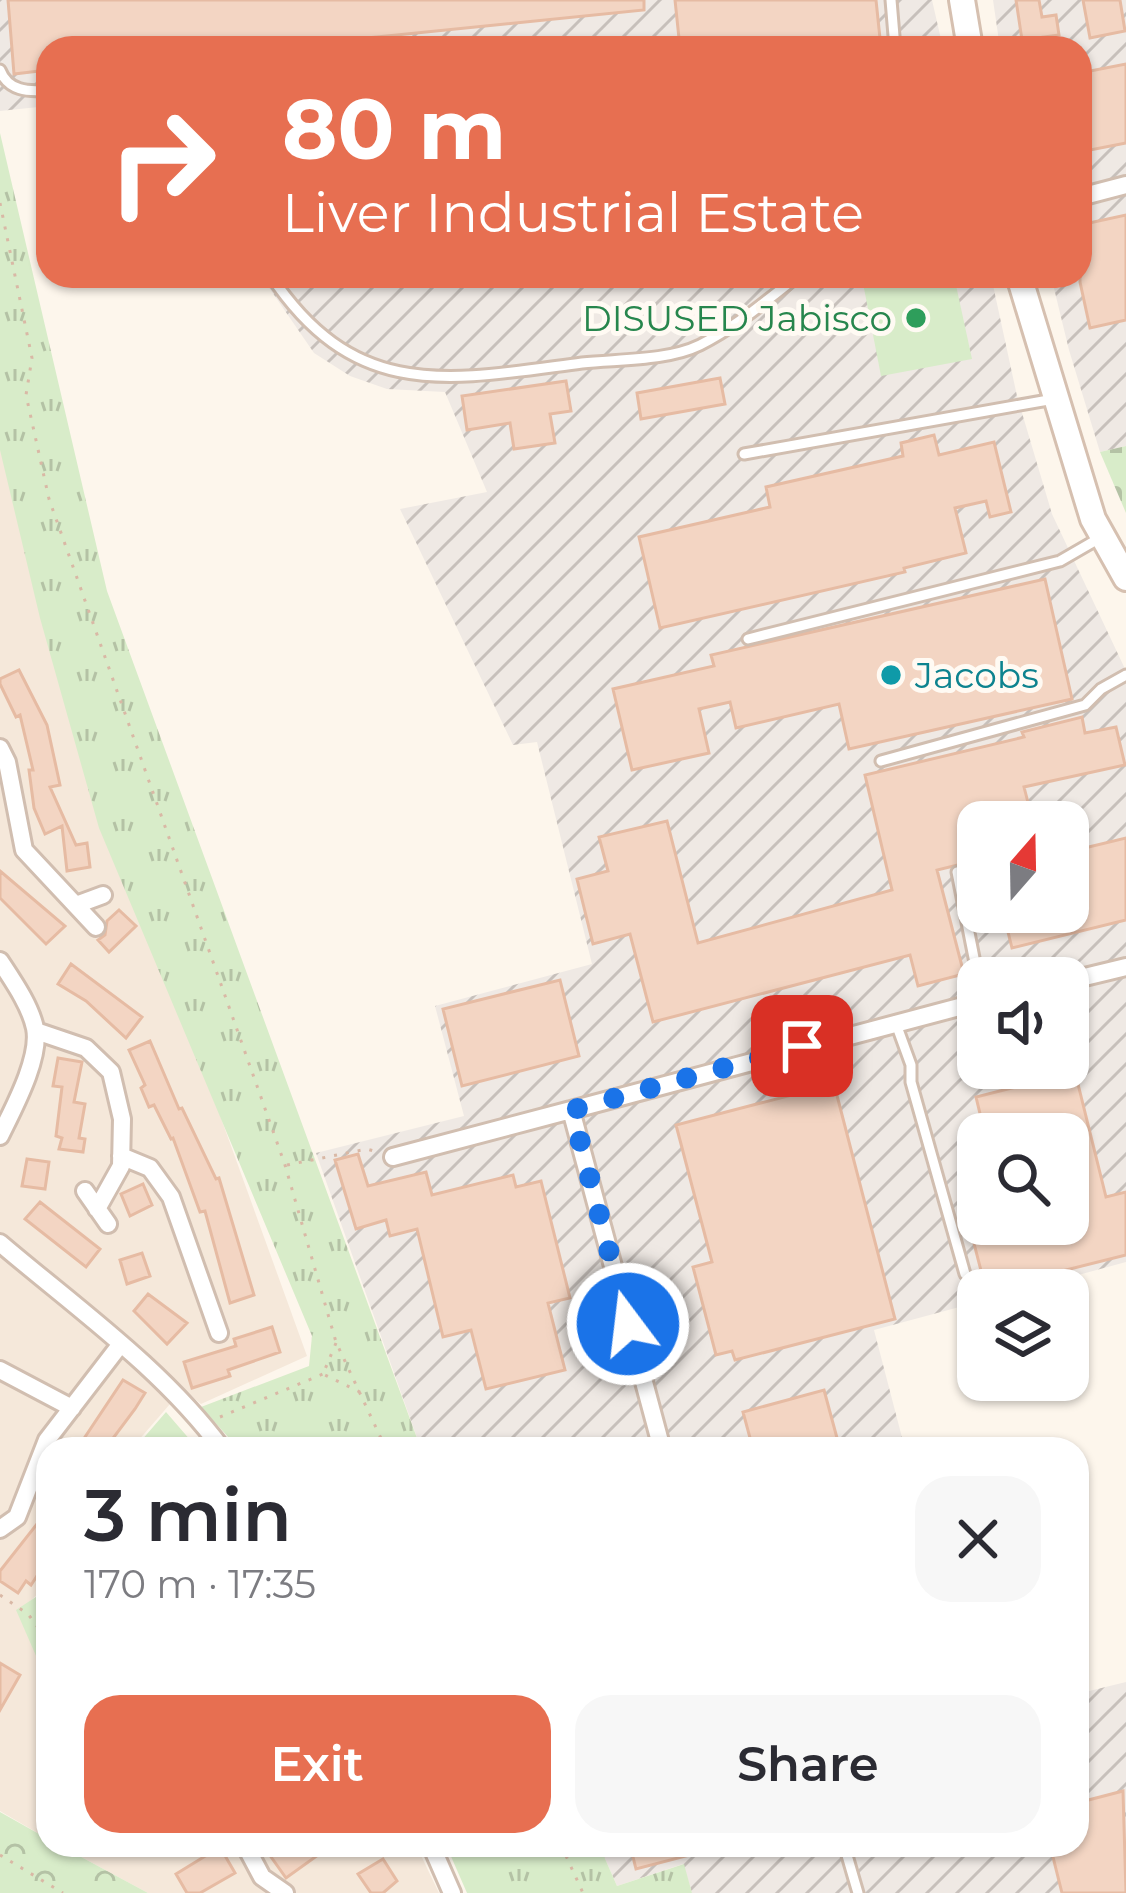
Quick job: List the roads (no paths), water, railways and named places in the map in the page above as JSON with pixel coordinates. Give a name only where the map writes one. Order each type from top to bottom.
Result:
[{"type":"main road","points":[[962,0],[968,36]]},
{"type":"main road","points":[[1022,288],[1093,519],[1126,578]]},
{"type":"street","points":[[1092,194],[1126,185]]},
{"type":"street","points":[[0,748],[8,762],[9,832],[97,927]]},
{"type":"street","points":[[76,905],[104,895]]},
{"type":"street","points":[[0,961],[36,1031],[24,1086],[0,1136]]},
{"type":"street","points":[[1089,976],[1126,967]]},
{"type":"street","points":[[393,1157],[957,1007]]},
{"type":"street","points":[[36,1031],[86,1048],[111,1072],[122,1119],[121,1166],[102,1216],[85,1191]]},
{"type":"street","points":[[572,1110],[659,1437]]},
{"type":"street","points":[[121,1156],[150,1168],[172,1197],[219,1333]]},
{"type":"street","points":[[0,1243],[120,1345],[213,1437]]},
{"type":"street","points":[[49,1437],[120,1345]]},
{"type":"street","points":[[0,1370],[72,1408]]},
{"type":"street","points":[[0,1529],[16,1517],[36,1467]]},
{"type":"street","points":[[251,1857],[262,1877],[285,1893]]},
{"type":"street","points":[[436,1857],[452,1893]]},
{"type":"lane","points":[[891,0],[894,36]]},
{"type":"lane","points":[[0,70],[4,80],[20,89],[36,90]]},
{"type":"lane","points":[[280,288],[332,344],[372,365],[432,378],[476,377],[683,351],[730,327],[782,288]]},
{"type":"lane","points":[[744,454],[1054,399]]},
{"type":"lane","points":[[748,639],[1060,561],[1103,536]]},
{"type":"lane","points":[[881,760],[1085,705],[1101,688],[1126,675]]},
{"type":"lane","points":[[895,1021],[911,1065],[911,1082],[964,1269]]},
{"type":"lane","points":[[848,1857],[858,1893]]},
{"type":"place","name":"DISUSED Jabisco","points":[[916,318]]},
{"type":"place","name":"Jacobs","points":[[891,675]]}]
